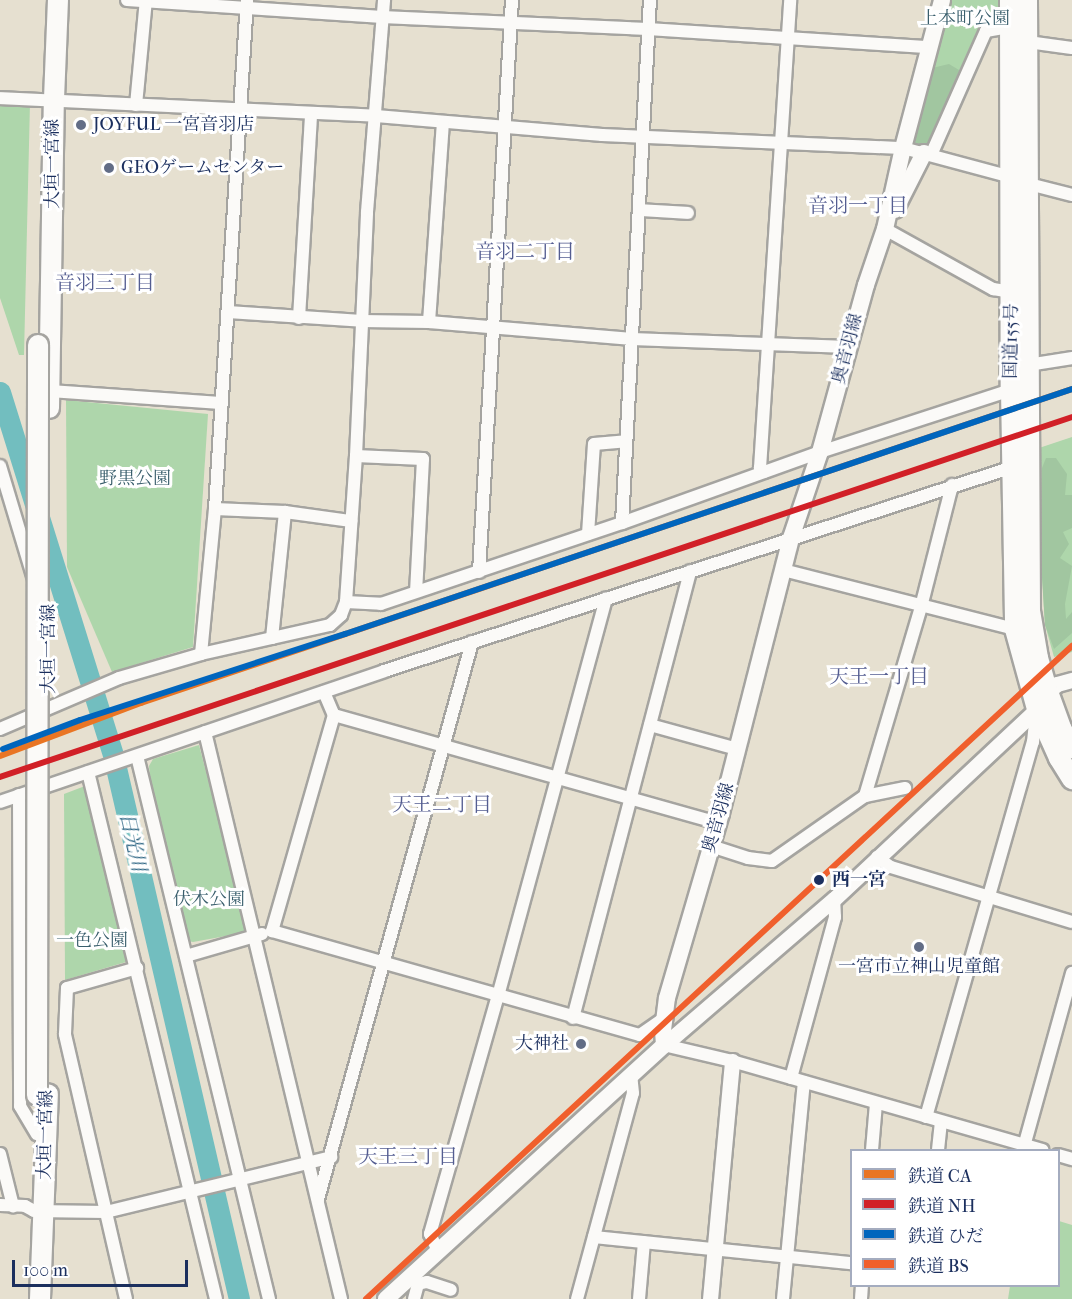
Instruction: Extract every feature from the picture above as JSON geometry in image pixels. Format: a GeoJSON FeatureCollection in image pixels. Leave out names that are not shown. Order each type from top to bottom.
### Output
{"type":"FeatureCollection","features":[{"type":"Feature","properties":{"kind":"main road","name":"大垣一宮線"},"geometry":{"type":"LineString","coordinates":[[29,1299],[39,1210],[42,1095],[49,400],[48,99],[45,0]]}},
{"type":"Feature","properties":{"kind":"main road","name":"大垣一宮線"},"geometry":{"type":"LineString","coordinates":[[40,1299],[37,1134],[42,1095],[38,345],[48,99],[58,0]]}},
{"type":"Feature","properties":{"kind":"main road","name":"奥音羽線"},"geometry":{"type":"LineString","coordinates":[[664,1045],[667,998],[718,823],[791,538],[820,452],[885,229],[903,148],[942,0]]}},
{"type":"Feature","properties":{"kind":"main road","name":"国道155号"},"geometry":{"type":"LineString","coordinates":[[1011,0],[1009,27],[1020,181],[1028,365],[1030,611],[1038,658],[1048,692],[1061,728],[1072,748]]}},
{"type":"Feature","properties":{"kind":"main road","name":"国道155号"},"geometry":{"type":"LineString","coordinates":[[1027,0],[1028,42],[1012,292],[1011,390],[1015,629],[1036,709],[1059,758],[1072,778]]}},
{"type":"Feature","properties":{"kind":"main road","name":"奥音羽線"},"geometry":{"type":"LineString","coordinates":[[885,229],[928,154]]}},
{"type":"Feature","properties":{"kind":"main road"},"geometry":{"type":"LineString","coordinates":[[386,1299],[415,1280],[438,1251],[664,1045]]}},
{"type":"Feature","properties":{"kind":"street"},"geometry":{"type":"LineString","coordinates":[[127,0],[247,4],[382,17],[648,29],[788,40],[929,47]]}},
{"type":"Feature","properties":{"kind":"street"},"geometry":{"type":"LineString","coordinates":[[136,105],[146,0]]}},
{"type":"Feature","properties":{"kind":"street"},"geometry":{"type":"LineString","coordinates":[[0,729],[119,678],[201,654],[330,625],[341,615],[345,602],[356,456],[367,212],[384,0]]}},
{"type":"Feature","properties":{"kind":"street"},"geometry":{"type":"LineString","coordinates":[[479,572],[512,0]]}},
{"type":"Feature","properties":{"kind":"street"},"geometry":{"type":"LineString","coordinates":[[622,523],[650,0]]}},
{"type":"Feature","properties":{"kind":"street"},"geometry":{"type":"LineString","coordinates":[[764,472],[759,468],[790,0]]}},
{"type":"Feature","properties":{"kind":"street"},"geometry":{"type":"LineString","coordinates":[[201,654],[215,509],[247,4]]}},
{"type":"Feature","properties":{"kind":"street"},"geometry":{"type":"LineString","coordinates":[[928,154],[986,31],[1009,27]]}},
{"type":"Feature","properties":{"kind":"street"},"geometry":{"type":"LineString","coordinates":[[1028,42],[1072,48]]}},
{"type":"Feature","properties":{"kind":"street"},"geometry":{"type":"LineString","coordinates":[[0,98],[376,116],[504,128],[643,137],[782,141],[903,148],[1072,195]]}},
{"type":"Feature","properties":{"kind":"street"},"geometry":{"type":"LineString","coordinates":[[299,318],[311,113]]}},
{"type":"Feature","properties":{"kind":"street"},"geometry":{"type":"LineString","coordinates":[[429,322],[442,122]]}},
{"type":"Feature","properties":{"kind":"street"},"geometry":{"type":"LineString","coordinates":[[639,210],[688,213]]}},
{"type":"Feature","properties":{"kind":"street"},"geometry":{"type":"LineString","coordinates":[[885,229],[993,289],[1012,292]]}},
{"type":"Feature","properties":{"kind":"street"},"geometry":{"type":"LineString","coordinates":[[228,312],[299,318],[429,322],[492,330],[632,339],[769,342],[849,347]]}},
{"type":"Feature","properties":{"kind":"street"},"geometry":{"type":"LineString","coordinates":[[1028,365],[1072,358]]}},
{"type":"Feature","properties":{"kind":"street"},"geometry":{"type":"LineString","coordinates":[[345,602],[381,604],[622,523],[820,452],[1011,390]]}},
{"type":"Feature","properties":{"kind":"street"},"geometry":{"type":"LineString","coordinates":[[49,400],[222,403]]}},
{"type":"Feature","properties":{"kind":"street"},"geometry":{"type":"LineString","coordinates":[[588,534],[594,444],[626,441]]}},
{"type":"Feature","properties":{"kind":"street"},"geometry":{"type":"LineString","coordinates":[[356,456],[423,459],[416,591]]}},
{"type":"Feature","properties":{"kind":"street"},"geometry":{"type":"LineString","coordinates":[[0,466],[42,601],[44,711]]}},
{"type":"Feature","properties":{"kind":"street"},"geometry":{"type":"LineString","coordinates":[[0,801],[472,642],[1012,467]]}},
{"type":"Feature","properties":{"kind":"street"},"geometry":{"type":"LineString","coordinates":[[865,796],[921,607],[952,485]]}},
{"type":"Feature","properties":{"kind":"street"},"geometry":{"type":"LineString","coordinates":[[215,509],[285,512],[351,521]]}},
{"type":"Feature","properties":{"kind":"street"},"geometry":{"type":"LineString","coordinates":[[272,638],[285,512]]}},
{"type":"Feature","properties":{"kind":"street"},"geometry":{"type":"LineString","coordinates":[[783,570],[921,607],[1015,629]]}},
{"type":"Feature","properties":{"kind":"street"},"geometry":{"type":"LineString","coordinates":[[573,1018],[690,571]]}},
{"type":"Feature","properties":{"kind":"street"},"geometry":{"type":"LineString","coordinates":[[438,1251],[430,1234],[498,996],[606,598]]}},
{"type":"Feature","properties":{"kind":"street"},"geometry":{"type":"LineString","coordinates":[[317,1200],[331,1157],[472,642]]}},
{"type":"Feature","properties":{"kind":"street"},"geometry":{"type":"LineString","coordinates":[[664,1045],[834,899],[1036,709],[1048,692],[1057,684],[1072,680]]}},
{"type":"Feature","properties":{"kind":"street"},"geometry":{"type":"LineString","coordinates":[[272,931],[334,715],[324,692]]}},
{"type":"Feature","properties":{"kind":"street"},"geometry":{"type":"LineString","coordinates":[[926,1117],[1033,742],[1036,709]]}},
{"type":"Feature","properties":{"kind":"street"},"geometry":{"type":"LineString","coordinates":[[334,715],[718,823]]}},
{"type":"Feature","properties":{"kind":"street"},"geometry":{"type":"LineString","coordinates":[[650,725],[737,749]]}},
{"type":"Feature","properties":{"kind":"street"},"geometry":{"type":"LineString","coordinates":[[206,732],[341,1299]]}},
{"type":"Feature","properties":{"kind":"street"},"geometry":{"type":"LineString","coordinates":[[135,756],[269,1299]]}},
{"type":"Feature","properties":{"kind":"street"},"geometry":{"type":"LineString","coordinates":[[91,771],[216,1299]]}},
{"type":"Feature","properties":{"kind":"street"},"geometry":{"type":"LineString","coordinates":[[711,846],[748,858],[772,861],[865,796],[905,788]]}},
{"type":"Feature","properties":{"kind":"street"},"geometry":{"type":"LineString","coordinates":[[19,795],[20,1106],[37,1134]]}},
{"type":"Feature","properties":{"kind":"street"},"geometry":{"type":"LineString","coordinates":[[877,857],[891,867],[989,899],[1072,922]]}},
{"type":"Feature","properties":{"kind":"street"},"geometry":{"type":"LineString","coordinates":[[790,1078],[836,917],[834,899]]}},
{"type":"Feature","properties":{"kind":"street"},"geometry":{"type":"LineString","coordinates":[[186,956],[272,931],[573,1018],[640,1035],[664,1018]]}},
{"type":"Feature","properties":{"kind":"street"},"geometry":{"type":"LineString","coordinates":[[126,1299],[66,1034],[67,988],[136,968]]}},
{"type":"Feature","properties":{"kind":"street"},"geometry":{"type":"LineString","coordinates":[[664,1045],[732,1061],[1024,1148],[1072,974]]}},
{"type":"Feature","properties":{"kind":"street"},"geometry":{"type":"LineString","coordinates":[[710,1299],[732,1061]]}},
{"type":"Feature","properties":{"kind":"street"},"geometry":{"type":"LineString","coordinates":[[577,1299],[633,1093],[631,1074]]}},
{"type":"Feature","properties":{"kind":"street"},"geometry":{"type":"LineString","coordinates":[[783,1299],[804,1082]]}},
{"type":"Feature","properties":{"kind":"street"},"geometry":{"type":"LineString","coordinates":[[872,1149],[876,1103]]}},
{"type":"Feature","properties":{"kind":"street"},"geometry":{"type":"LineString","coordinates":[[938,1149],[941,1122]]}},
{"type":"Feature","properties":{"kind":"street"},"geometry":{"type":"LineString","coordinates":[[0,1154],[6,1205],[75,1213],[106,1212],[331,1157]]}},
{"type":"Feature","properties":{"kind":"street"},"geometry":{"type":"LineString","coordinates":[[594,1237],[850,1263]]}},
{"type":"Feature","properties":{"kind":"street"},"geometry":{"type":"LineString","coordinates":[[639,1299],[644,1242]]}},
{"type":"Feature","properties":{"kind":"street"},"geometry":{"type":"LineString","coordinates":[[414,1299],[415,1280],[451,1290]]}},
{"type":"Feature","properties":{"kind":"green space","name":"上本町公園"},"geometry":{"type":"Polygon","coordinates":[[[952,0],[1000,0],[999,20],[983,24],[929,144],[913,142],[952,0]]]}},
{"type":"Feature","properties":{"kind":"green space"},"geometry":{"type":"Polygon","coordinates":[[[949,64],[959,70],[960,75],[929,144],[919,149],[913,142],[932,68],[949,64]]]}},
{"type":"Feature","properties":{"kind":"green space"},"geometry":{"type":"Polygon","coordinates":[[[0,103],[30,103],[24,355],[19,355],[0,298],[0,103]]]}},
{"type":"Feature","properties":{"kind":"green space","name":"野黒公園"},"geometry":{"type":"Polygon","coordinates":[[[66,400],[208,414],[193,647],[112,672],[67,567],[66,400]]]}},
{"type":"Feature","properties":{"kind":"green space"},"geometry":{"type":"Polygon","coordinates":[[[1072,437],[1072,652],[1054,657],[1045,625],[1038,504],[1039,448],[1072,437]]]}},
{"type":"Feature","properties":{"kind":"green space"},"geometry":{"type":"Polygon","coordinates":[[[1046,458],[1056,458],[1067,474],[1065,495],[1072,495],[1072,528],[1063,532],[1069,544],[1060,558],[1072,566],[1065,604],[1066,619],[1072,612],[1072,633],[1054,649],[1045,625],[1042,578],[1042,468],[1046,458]]]}},
{"type":"Feature","properties":{"kind":"green space","name":"伏木公園"},"geometry":{"type":"Polygon","coordinates":[[[199,745],[248,932],[193,942],[188,941],[152,795],[149,766],[153,759],[199,745]]]}},
{"type":"Feature","properties":{"kind":"green space","name":"一色公園"},"geometry":{"type":"Polygon","coordinates":[[[85,786],[126,962],[65,980],[64,794],[85,786]]]}},
{"type":"Feature","properties":{"kind":"green space"},"geometry":{"type":"Polygon","coordinates":[[[1060,1221],[1072,1225],[1072,1299],[1008,1299],[1010,1287],[1060,1287],[1060,1221]]]}},
{"type":"Feature","properties":{"kind":"waterway","name":"日光川"},"geometry":{"type":"LineString","coordinates":[[0,392],[114,759],[239,1299]]}},
{"type":"Feature","properties":{"kind":"rail line","name":"CA"},"geometry":{"type":"LineString","coordinates":[[0,756],[141,703],[1072,389]]}},
{"type":"Feature","properties":{"kind":"rail line","name":"ひだ"},"geometry":{"type":"LineString","coordinates":[[3,749],[80,720],[345,634],[1072,389]]}},
{"type":"Feature","properties":{"kind":"rail line","name":"NH"},"geometry":{"type":"LineString","coordinates":[[0,777],[1072,417]]}},
{"type":"Feature","properties":{"kind":"rail line","name":"BS"},"geometry":{"type":"LineString","coordinates":[[366,1299],[1072,646]]}},
{"type":"Feature","properties":{"kind":"place","name":"JOYFUL 一宮音羽店"},"geometry":{"type":"Point","coordinates":[81,125]}},
{"type":"Feature","properties":{"kind":"place","name":"GEOゲームセンター"},"geometry":{"type":"Point","coordinates":[109,168]}},
{"type":"Feature","properties":{"kind":"place","name":"西一宮"},"geometry":{"type":"Point","coordinates":[819,880]}},
{"type":"Feature","properties":{"kind":"place","name":"一宮市立神山児童館"},"geometry":{"type":"Point","coordinates":[919,947]}},
{"type":"Feature","properties":{"kind":"place","name":"大神社"},"geometry":{"type":"Point","coordinates":[581,1044]}},
{"type":"Feature","properties":{"kind":"district","name":"音羽一丁目"},"geometry":{"type":"Point","coordinates":[858,205]}},
{"type":"Feature","properties":{"kind":"district","name":"音羽二丁目"},"geometry":{"type":"Point","coordinates":[525,251]}},
{"type":"Feature","properties":{"kind":"district","name":"音羽三丁目"},"geometry":{"type":"Point","coordinates":[105,282]}},
{"type":"Feature","properties":{"kind":"district","name":"天王一丁目"},"geometry":{"type":"Point","coordinates":[879,676]}},
{"type":"Feature","properties":{"kind":"district","name":"天王二丁目"},"geometry":{"type":"Point","coordinates":[442,804]}},
{"type":"Feature","properties":{"kind":"district","name":"天王三丁目"},"geometry":{"type":"Point","coordinates":[408,1156]}}]}
